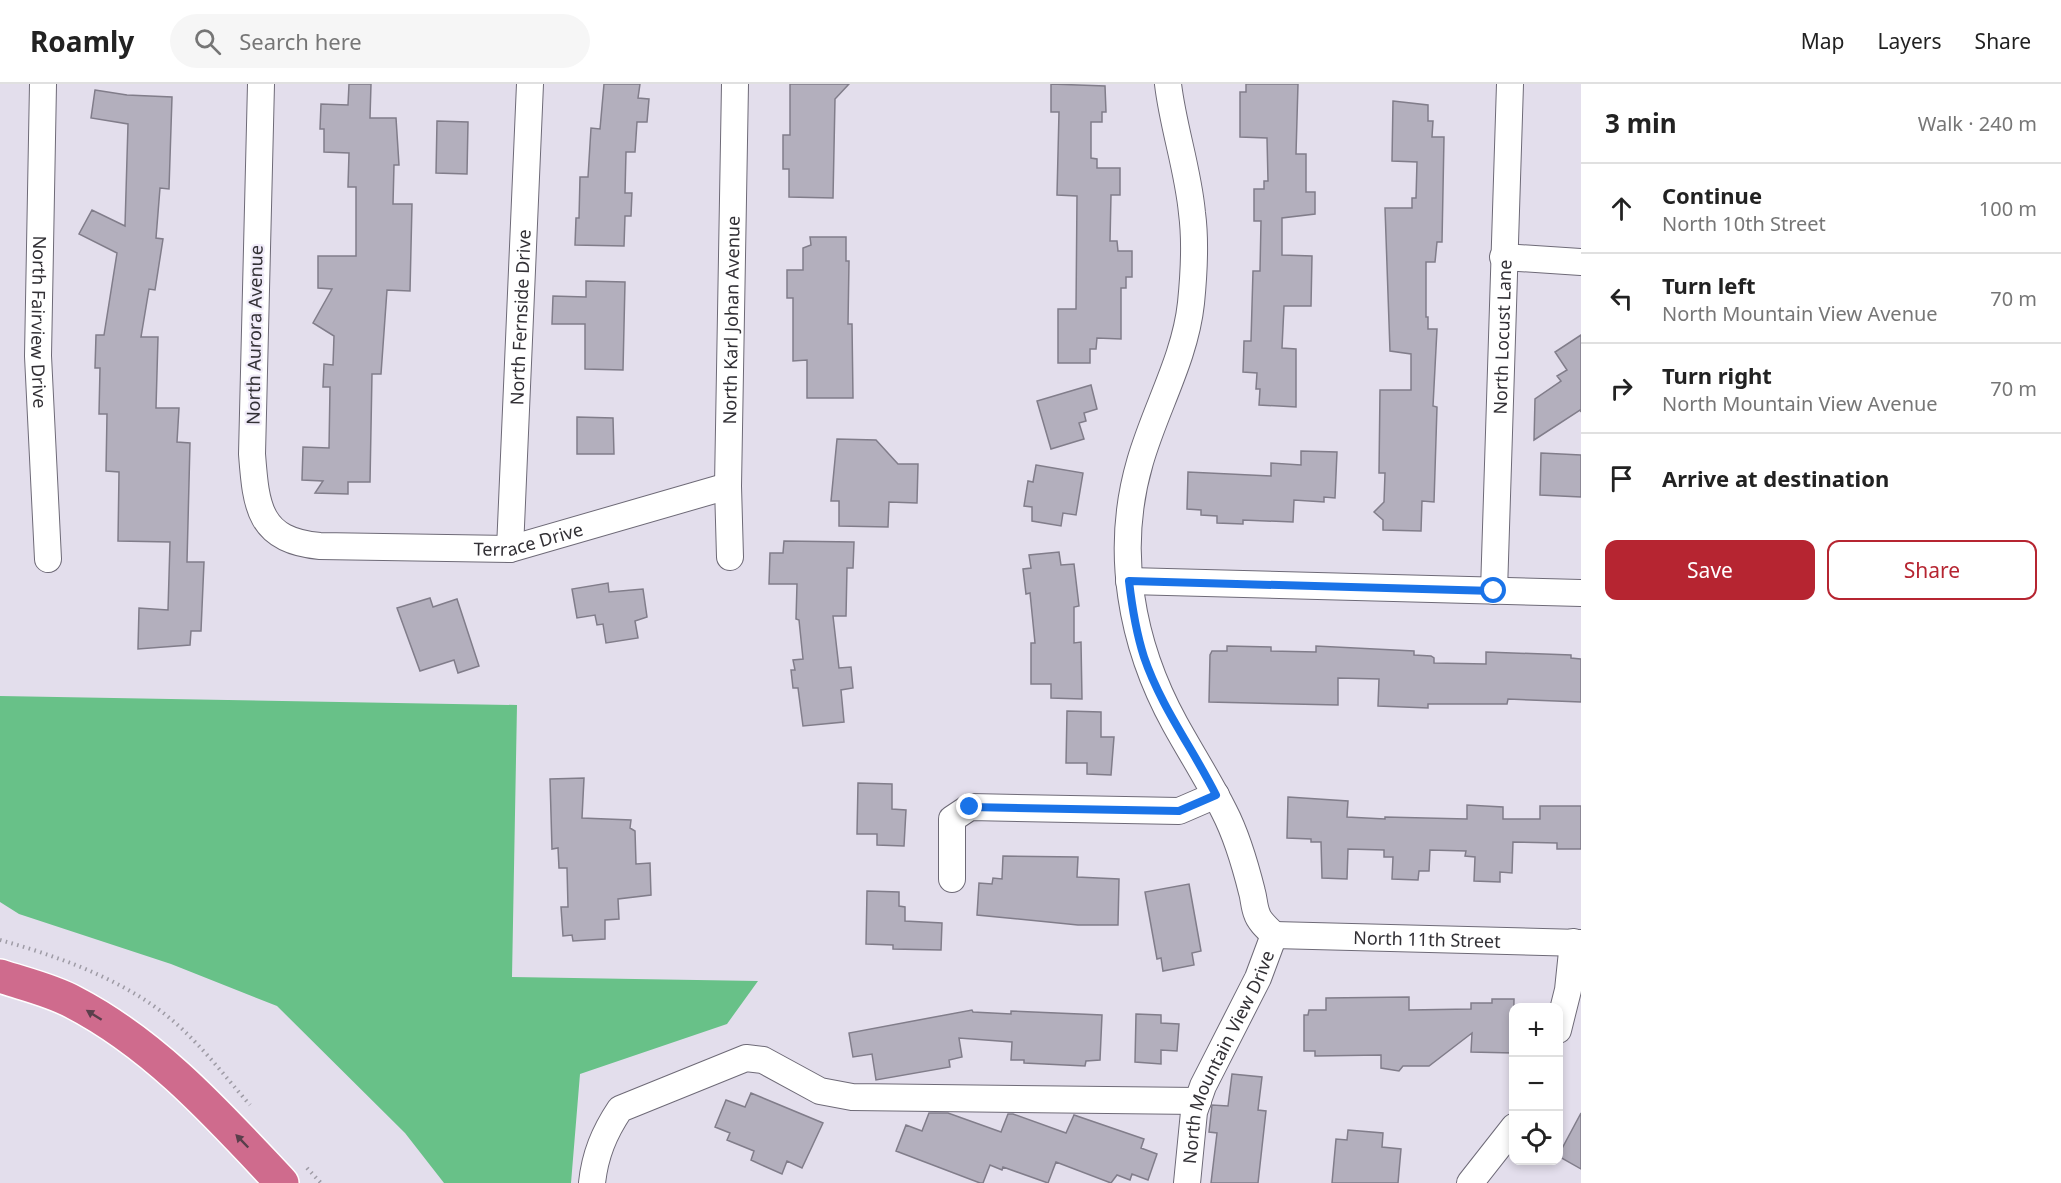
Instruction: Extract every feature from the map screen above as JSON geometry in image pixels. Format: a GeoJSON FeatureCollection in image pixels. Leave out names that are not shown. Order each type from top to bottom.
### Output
{"type":"FeatureCollection","features":[{"type":"Feature","properties":{"kind":"highway"},"geometry":{"type":"LineString","coordinates":[[0,976],[72,1001],[134,1039],[208,1105],[282,1183]]}},
{"type":"Feature","properties":{"kind":"street","name":"North Fairview Drive"},"geometry":{"type":"LineString","coordinates":[[43,84],[38,356],[48,559]]}},
{"type":"Feature","properties":{"kind":"street","name":"North Aurora Avenue"},"geometry":{"type":"LineString","coordinates":[[261,84],[252,405],[254,483],[268,525],[280,538],[299,545],[320,546]]}},
{"type":"Feature","properties":{"kind":"street","name":"North Fernside Drive"},"geometry":{"type":"LineString","coordinates":[[510,549],[530,84]]}},
{"type":"Feature","properties":{"kind":"street","name":"North Karl Johan Avenue"},"geometry":{"type":"LineString","coordinates":[[730,557],[735,84]]}},
{"type":"Feature","properties":{"kind":"street"},"geometry":{"type":"LineString","coordinates":[[1168,84],[1172,117],[1192,212],[1191,306],[1182,349],[1146,440],[1137,473],[1129,514],[1129,581],[1134,619],[1145,658],[1174,723],[1216,795],[1240,848],[1257,916],[1274,935]]}},
{"type":"Feature","properties":{"kind":"street","name":"North Locust Lane"},"geometry":{"type":"LineString","coordinates":[[1494,591],[1510,84]]}},
{"type":"Feature","properties":{"kind":"street"},"geometry":{"type":"LineString","coordinates":[[1503,257],[1581,262]]}},
{"type":"Feature","properties":{"kind":"street","name":"Terrace Drive"},"geometry":{"type":"LineString","coordinates":[[320,546],[510,549],[547,541],[729,486]]}},
{"type":"Feature","properties":{"kind":"street"},"geometry":{"type":"LineString","coordinates":[[1129,581],[1581,593]]}},
{"type":"Feature","properties":{"kind":"street"},"geometry":{"type":"LineString","coordinates":[[952,879],[952,819],[970,807],[1179,811],[1216,795]]}},
{"type":"Feature","properties":{"kind":"street","name":"North 11th Street"},"geometry":{"type":"LineString","coordinates":[[1274,935],[1577,943]]}},
{"type":"Feature","properties":{"kind":"street","name":"North Mountain View Drive"},"geometry":{"type":"LineString","coordinates":[[1187,1183],[1190,1143],[1198,1101],[1258,978],[1274,935]]}},
{"type":"Feature","properties":{"kind":"street"},"geometry":{"type":"LineString","coordinates":[[1563,1010],[1577,943]]}},
{"type":"Feature","properties":{"kind":"street"},"geometry":{"type":"LineString","coordinates":[[592,1183],[595,1159],[608,1127],[620,1109],[746,1058],[763,1060],[820,1091],[852,1097],[1198,1101]]}},
{"type":"Feature","properties":{"kind":"street"},"geometry":{"type":"LineString","coordinates":[[1470,1183],[1509,1133]]}},
{"type":"Feature","properties":{"kind":"green space"},"geometry":{"type":"Polygon","coordinates":[[[0,696],[517,705],[512,977],[758,981],[727,1024],[580,1074],[571,1183],[444,1183],[405,1133],[277,1006],[171,964],[19,914],[0,902],[0,696]]]}},
{"type":"Feature","properties":{"kind":"building"},"geometry":{"type":"Polygon","coordinates":[[[349,84],[371,84],[370,118],[396,118],[399,165],[394,165],[393,204],[412,204],[410,291],[387,290],[381,374],[372,374],[370,482],[348,482],[348,494],[315,493],[323,481],[302,480],[303,447],[329,448],[330,387],[323,387],[324,364],[333,365],[334,336],[313,323],[332,289],[318,288],[318,256],[356,256],[356,187],[348,187],[349,153],[324,152],[324,129],[320,129],[321,104],[348,105],[349,84]]]}},
{"type":"Feature","properties":{"kind":"building"},"geometry":{"type":"Polygon","coordinates":[[[604,84],[640,84],[638,98],[649,99],[647,122],[637,122],[635,152],[626,152],[625,193],[632,193],[631,216],[625,216],[624,246],[575,245],[576,218],[579,218],[580,177],[588,177],[591,128],[600,129],[604,84]]]}},
{"type":"Feature","properties":{"kind":"building"},"geometry":{"type":"Polygon","coordinates":[[[790,84],[849,84],[835,99],[833,198],[789,197],[789,169],[783,169],[783,135],[790,135],[790,84]]]}},
{"type":"Feature","properties":{"kind":"building"},"geometry":{"type":"Polygon","coordinates":[[[1051,84],[1105,86],[1106,112],[1102,112],[1102,122],[1091,122],[1091,158],[1097,159],[1097,168],[1120,168],[1120,195],[1111,195],[1110,241],[1117,241],[1118,251],[1132,251],[1132,277],[1126,277],[1126,288],[1121,288],[1121,339],[1097,338],[1096,349],[1090,349],[1090,363],[1058,363],[1058,309],[1076,309],[1077,196],[1057,195],[1059,112],[1051,112],[1051,84]]]}},
{"type":"Feature","properties":{"kind":"building"},"geometry":{"type":"Polygon","coordinates":[[[1246,84],[1298,84],[1296,154],[1306,154],[1306,192],[1315,192],[1315,214],[1282,218],[1282,255],[1312,256],[1311,306],[1284,306],[1282,348],[1296,349],[1296,407],[1259,405],[1260,389],[1256,389],[1257,373],[1243,372],[1244,341],[1251,341],[1253,271],[1260,271],[1261,221],[1254,221],[1254,189],[1264,189],[1264,181],[1268,181],[1267,138],[1240,137],[1240,92],[1246,92],[1246,84]]]}},
{"type":"Feature","properties":{"kind":"building"},"geometry":{"type":"Polygon","coordinates":[[[95,90],[127,95],[172,97],[169,189],[160,188],[156,238],[163,239],[155,290],[149,289],[141,337],[158,337],[156,408],[179,408],[177,442],[190,443],[187,562],[204,562],[201,631],[191,631],[190,645],[138,649],[139,608],[168,610],[170,542],[118,541],[119,472],[106,471],[107,414],[99,414],[100,368],[95,368],[96,335],[104,335],[117,253],[79,234],[92,210],[125,226],[128,124],[91,118],[95,90]]]}},
{"type":"Feature","properties":{"kind":"building"},"geometry":{"type":"Polygon","coordinates":[[[1393,101],[1428,105],[1428,121],[1433,121],[1432,137],[1444,137],[1442,242],[1437,242],[1435,262],[1426,262],[1426,317],[1428,317],[1428,329],[1437,329],[1433,406],[1437,407],[1434,502],[1422,501],[1421,531],[1383,530],[1383,520],[1374,512],[1384,502],[1385,473],[1379,473],[1380,390],[1411,390],[1411,354],[1390,351],[1385,208],[1412,208],[1412,198],[1416,198],[1417,162],[1392,161],[1393,101]]]}},
{"type":"Feature","properties":{"kind":"building"},"geometry":{"type":"Polygon","coordinates":[[[437,121],[468,122],[467,174],[436,173],[437,121]]]}},
{"type":"Feature","properties":{"kind":"building"},"geometry":{"type":"Polygon","coordinates":[[[810,237],[846,237],[846,261],[849,261],[848,324],[852,324],[853,398],[807,398],[807,360],[793,361],[793,298],[787,298],[787,270],[803,270],[803,248],[811,245],[810,237]]]}},
{"type":"Feature","properties":{"kind":"building"},"geometry":{"type":"Polygon","coordinates":[[[586,281],[625,282],[623,370],[585,369],[585,324],[552,324],[553,296],[586,297],[586,281]]]}},
{"type":"Feature","properties":{"kind":"building"},"geometry":{"type":"Polygon","coordinates":[[[1581,335],[1581,412],[1580,410],[1534,440],[1535,399],[1561,381],[1557,376],[1567,370],[1555,352],[1581,335]]]}},
{"type":"Feature","properties":{"kind":"building"},"geometry":{"type":"Polygon","coordinates":[[[1091,385],[1097,409],[1084,413],[1086,421],[1079,423],[1084,439],[1051,449],[1037,401],[1091,385]]]}},
{"type":"Feature","properties":{"kind":"building"},"geometry":{"type":"Polygon","coordinates":[[[577,417],[613,418],[614,454],[577,454],[577,417]]]}},
{"type":"Feature","properties":{"kind":"building"},"geometry":{"type":"Polygon","coordinates":[[[837,439],[876,440],[898,464],[918,464],[917,503],[889,502],[888,527],[839,526],[839,501],[831,501],[837,439]]]}},
{"type":"Feature","properties":{"kind":"building"},"geometry":{"type":"Polygon","coordinates":[[[1301,451],[1337,452],[1335,498],[1324,497],[1324,502],[1294,500],[1293,522],[1243,520],[1243,524],[1217,523],[1217,516],[1201,515],[1201,510],[1187,509],[1188,472],[1271,476],[1271,463],[1301,465],[1301,451]]]}},
{"type":"Feature","properties":{"kind":"building"},"geometry":{"type":"Polygon","coordinates":[[[1541,453],[1581,455],[1581,497],[1540,495],[1541,453]]]}},
{"type":"Feature","properties":{"kind":"building"},"geometry":{"type":"Polygon","coordinates":[[[1036,465],[1083,473],[1076,515],[1063,513],[1061,526],[1032,521],[1032,507],[1024,506],[1028,481],[1033,482],[1036,465]]]}},
{"type":"Feature","properties":{"kind":"building"},"geometry":{"type":"Polygon","coordinates":[[[784,541],[854,542],[853,568],[847,568],[846,616],[833,616],[839,668],[851,667],[853,688],[841,690],[844,722],[803,726],[798,688],[793,688],[791,670],[795,670],[793,660],[803,659],[799,620],[796,619],[797,584],[769,584],[770,553],[783,553],[784,541]]]}},
{"type":"Feature","properties":{"kind":"building"},"geometry":{"type":"Polygon","coordinates":[[[1059,552],[1061,565],[1074,564],[1079,606],[1074,607],[1074,643],[1081,642],[1082,699],[1051,698],[1051,684],[1031,684],[1031,643],[1035,643],[1030,593],[1026,594],[1023,569],[1031,568],[1029,555],[1059,552]]]}},
{"type":"Feature","properties":{"kind":"building"},"geometry":{"type":"Polygon","coordinates":[[[608,583],[609,592],[643,589],[647,617],[635,621],[638,638],[606,643],[603,624],[597,625],[595,615],[577,618],[572,589],[608,583]]]}},
{"type":"Feature","properties":{"kind":"building"},"geometry":{"type":"Polygon","coordinates":[[[430,598],[433,607],[457,599],[479,666],[458,673],[454,660],[420,671],[397,608],[430,598]]]}},
{"type":"Feature","properties":{"kind":"building"},"geometry":{"type":"Polygon","coordinates":[[[1227,646],[1271,647],[1271,651],[1316,652],[1316,646],[1414,651],[1414,655],[1431,656],[1434,658],[1434,663],[1486,664],[1486,652],[1571,655],[1571,658],[1581,659],[1581,702],[1508,699],[1507,704],[1428,704],[1428,708],[1378,706],[1379,679],[1338,678],[1338,705],[1209,702],[1210,655],[1212,651],[1227,651],[1227,646]]]}},
{"type":"Feature","properties":{"kind":"building"},"geometry":{"type":"Polygon","coordinates":[[[1067,711],[1101,712],[1101,737],[1114,737],[1111,775],[1087,774],[1087,763],[1066,763],[1067,711]]]}},
{"type":"Feature","properties":{"kind":"building"},"geometry":{"type":"Polygon","coordinates":[[[584,778],[582,818],[631,820],[630,828],[635,831],[636,864],[650,863],[651,895],[618,899],[619,919],[605,920],[605,939],[573,941],[572,935],[563,936],[561,907],[568,907],[567,868],[559,868],[558,848],[552,849],[550,779],[584,778]]]}},
{"type":"Feature","properties":{"kind":"building"},"geometry":{"type":"Polygon","coordinates":[[[858,783],[892,784],[892,809],[906,810],[904,846],[877,845],[877,834],[857,834],[858,783]]]}},
{"type":"Feature","properties":{"kind":"building"},"geometry":{"type":"Polygon","coordinates":[[[1288,797],[1348,801],[1347,817],[1385,819],[1385,817],[1467,819],[1467,805],[1503,807],[1503,819],[1540,819],[1540,806],[1581,806],[1581,849],[1557,849],[1557,843],[1513,842],[1512,873],[1500,872],[1500,882],[1474,881],[1475,857],[1465,856],[1466,851],[1430,850],[1429,871],[1419,871],[1418,880],[1392,879],[1393,857],[1384,857],[1384,850],[1348,849],[1347,879],[1322,878],[1321,842],[1311,842],[1311,839],[1287,838],[1288,797]]]}},
{"type":"Feature","properties":{"kind":"building"},"geometry":{"type":"Polygon","coordinates":[[[1003,856],[1078,857],[1077,877],[1119,879],[1118,925],[1078,925],[977,915],[979,883],[992,884],[993,878],[1002,879],[1003,856]]]}},
{"type":"Feature","properties":{"kind":"building"},"geometry":{"type":"Polygon","coordinates":[[[1189,884],[1201,951],[1192,953],[1194,965],[1163,971],[1161,958],[1157,959],[1145,892],[1189,884]]]}},
{"type":"Feature","properties":{"kind":"building"},"geometry":{"type":"Polygon","coordinates":[[[867,891],[899,892],[899,906],[905,907],[905,921],[942,923],[941,950],[893,949],[893,945],[866,944],[867,891]]]}},
{"type":"Feature","properties":{"kind":"building"},"geometry":{"type":"Polygon","coordinates":[[[1409,997],[1409,1010],[1471,1009],[1471,1003],[1492,1003],[1492,999],[1514,999],[1514,1003],[1509,1003],[1509,1053],[1471,1052],[1472,1033],[1429,1066],[1403,1066],[1399,1071],[1381,1068],[1381,1055],[1315,1056],[1315,1051],[1304,1051],[1304,1015],[1308,1015],[1309,1010],[1326,1010],[1326,998],[1409,997]]]}},
{"type":"Feature","properties":{"kind":"building"},"geometry":{"type":"Polygon","coordinates":[[[972,1010],[973,1012],[1011,1014],[1011,1011],[1102,1015],[1100,1060],[1086,1061],[1085,1066],[1024,1063],[1024,1060],[1011,1060],[1012,1042],[959,1038],[962,1057],[949,1060],[950,1067],[876,1080],[872,1054],[853,1057],[849,1033],[972,1010]]]}},
{"type":"Feature","properties":{"kind":"building"},"geometry":{"type":"Polygon","coordinates":[[[1136,1014],[1161,1015],[1161,1023],[1179,1024],[1177,1051],[1161,1050],[1161,1064],[1135,1062],[1136,1014]]]}},
{"type":"Feature","properties":{"kind":"building"},"geometry":{"type":"Polygon","coordinates":[[[1232,1074],[1262,1077],[1258,1110],[1266,1111],[1258,1183],[1211,1183],[1217,1133],[1209,1132],[1212,1105],[1228,1106],[1232,1074]]]}},
{"type":"Feature","properties":{"kind":"building"},"geometry":{"type":"Polygon","coordinates":[[[751,1093],[823,1123],[802,1168],[787,1161],[782,1174],[751,1160],[754,1151],[727,1140],[730,1133],[715,1127],[726,1100],[745,1107],[751,1093]]]}},
{"type":"Feature","properties":{"kind":"building"},"geometry":{"type":"Polygon","coordinates":[[[929,1113],[948,1113],[1001,1132],[1008,1114],[1013,1114],[1066,1133],[1074,1115],[1144,1139],[1141,1148],[1157,1154],[1148,1180],[1132,1174],[1130,1180],[1117,1175],[1111,1183],[1056,1162],[1048,1183],[1003,1167],[1002,1170],[990,1165],[983,1183],[980,1183],[896,1151],[906,1125],[922,1131],[929,1113]]]}},
{"type":"Feature","properties":{"kind":"building"},"geometry":{"type":"Polygon","coordinates":[[[1581,1113],[1581,1169],[1563,1159],[1563,1147],[1581,1113]]]}},
{"type":"Feature","properties":{"kind":"building"},"geometry":{"type":"Polygon","coordinates":[[[1348,1130],[1383,1133],[1382,1147],[1401,1149],[1398,1183],[1332,1183],[1336,1139],[1347,1140],[1348,1130]]]}},
{"type":"Feature","properties":{"kind":"route"},"geometry":{"type":"LineString","coordinates":[[970,807],[1179,811],[1216,795],[1174,723],[1145,658],[1134,619],[1129,581],[1494,591]]}}]}
